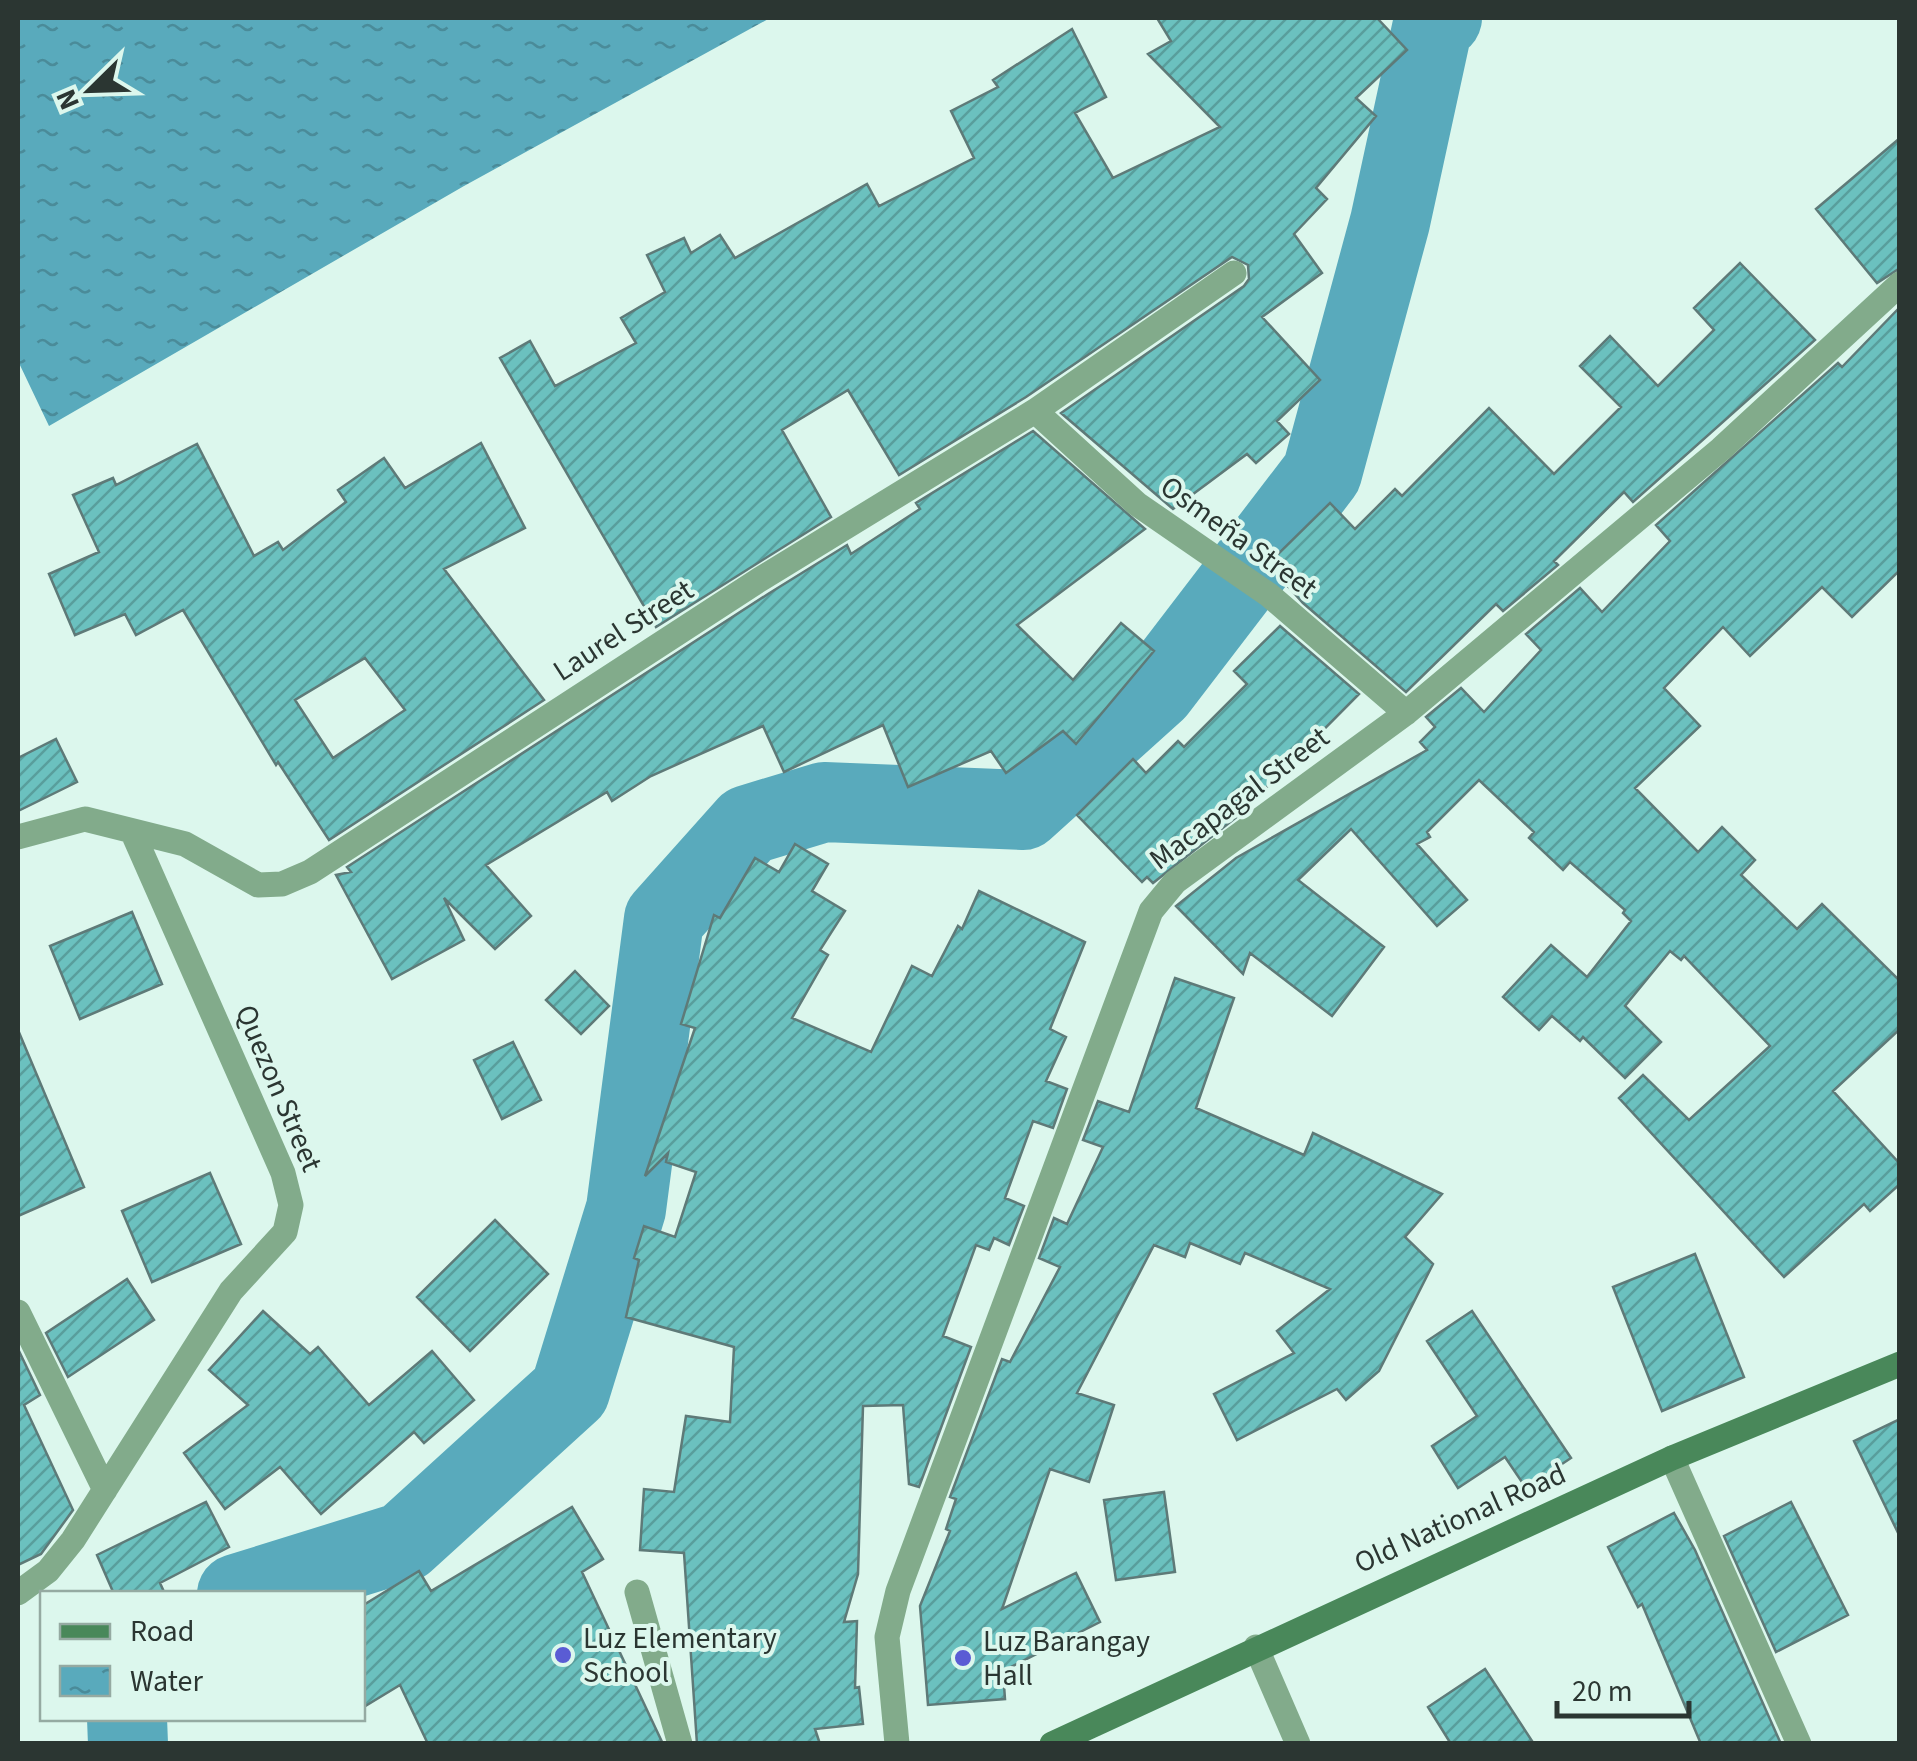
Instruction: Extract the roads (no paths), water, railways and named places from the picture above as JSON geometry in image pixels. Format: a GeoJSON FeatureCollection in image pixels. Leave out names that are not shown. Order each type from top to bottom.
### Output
{"type":"FeatureCollection","features":[{"type":"Feature","properties":{"kind":"main road","name":"Old National Road"},"geometry":{"type":"LineString","coordinates":[[1052,1744],[1672,1458],[1900,1364]]}},
{"type":"Feature","properties":{"kind":"street","name":"Laurel Street"},"geometry":{"type":"LineString","coordinates":[[18,837],[86,819],[185,844],[258,885],[282,884],[310,872],[759,580],[1035,411],[1234,273]]}},
{"type":"Feature","properties":{"kind":"street","name":"Macapagal Street"},"geometry":{"type":"LineString","coordinates":[[897,1744],[887,1637],[898,1592],[1151,911],[1175,882],[1406,713],[1721,449],[1900,284]]}},
{"type":"Feature","properties":{"kind":"street","name":"Osmeña Street"},"geometry":{"type":"LineString","coordinates":[[1035,411],[1137,504],[1269,596],[1406,713]]}},
{"type":"Feature","properties":{"kind":"street","name":"Quezon Street"},"geometry":{"type":"LineString","coordinates":[[18,1594],[48,1571],[105,1490],[231,1291],[286,1232],[291,1205],[283,1173],[132,830]]}},
{"type":"Feature","properties":{"kind":"street"},"geometry":{"type":"LineString","coordinates":[[18,1312],[23,1340],[105,1490]]}},
{"type":"Feature","properties":{"kind":"street"},"geometry":{"type":"LineString","coordinates":[[1672,1458],[1799,1744]]}},
{"type":"Feature","properties":{"kind":"street"},"geometry":{"type":"LineString","coordinates":[[637,1592],[680,1744]]}},
{"type":"Feature","properties":{"kind":"street"},"geometry":{"type":"LineString","coordinates":[[1256,1647],[1298,1744]]}},
{"type":"Feature","properties":{"kind":"water"},"geometry":{"type":"Polygon","coordinates":[[[18,18],[770,18],[464,186],[49,426],[18,361],[18,18]]]}},
{"type":"Feature","properties":{"kind":"waterway"},"geometry":{"type":"LineString","coordinates":[[247,1591],[404,1542],[570,1391],[626,1209],[664,919],[748,825],[824,802],[1023,810],[1156,690],[1322,473],[1390,222],[1433,24],[1442,18]]}},
{"type":"Feature","properties":{"kind":"waterway"},"geometry":{"type":"LineString","coordinates":[[127,1721],[128,1744]]}},
{"type":"Feature","properties":{"kind":"place","name":"Luz Elementary School"},"geometry":{"type":"Point","coordinates":[563,1655]}},
{"type":"Feature","properties":{"kind":"place","name":"Luz Barangay Hall"},"geometry":{"type":"Point","coordinates":[963,1658]}}]}
